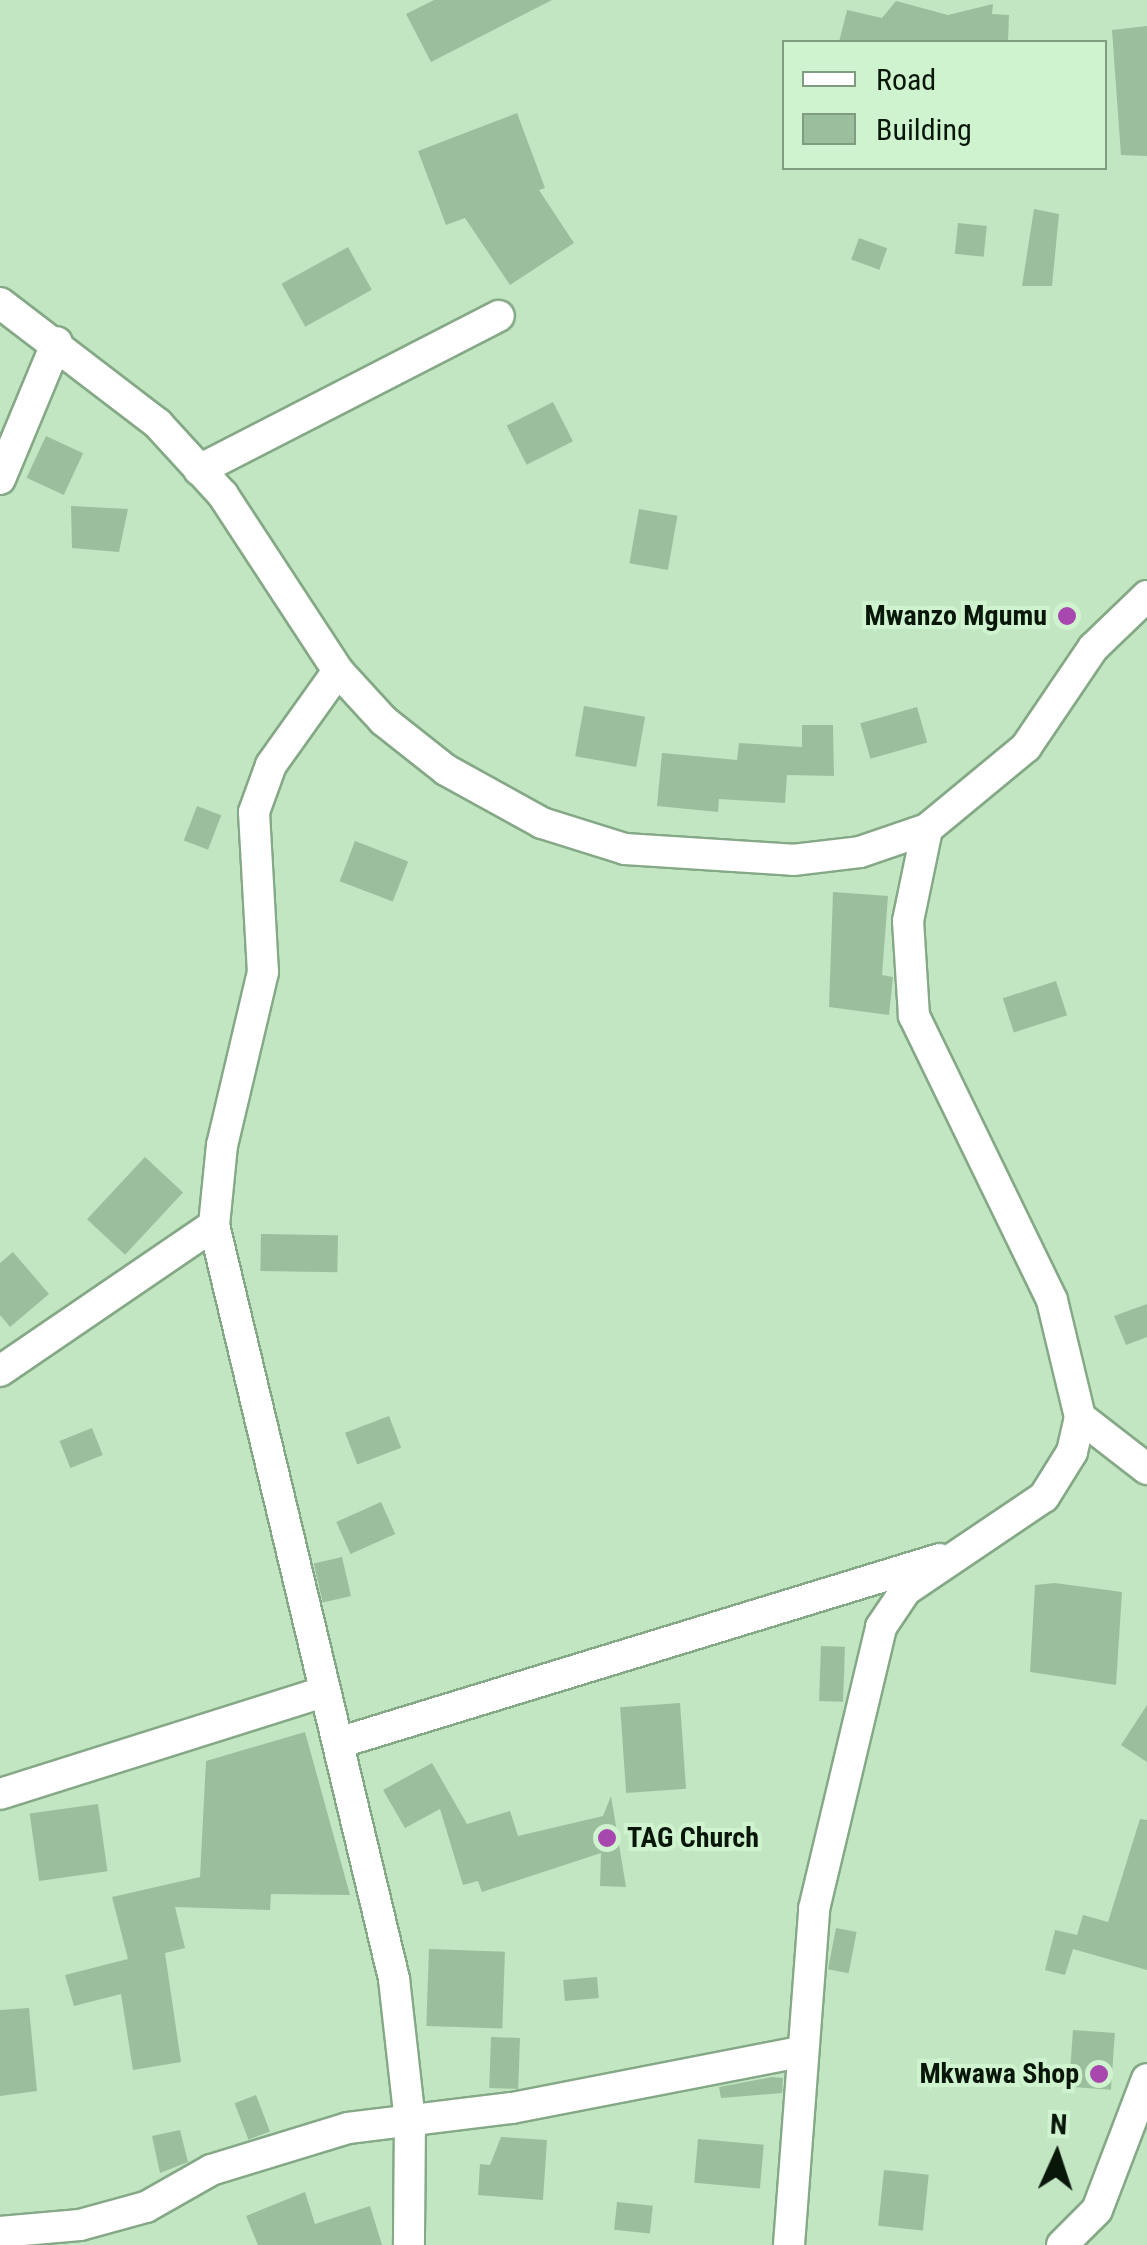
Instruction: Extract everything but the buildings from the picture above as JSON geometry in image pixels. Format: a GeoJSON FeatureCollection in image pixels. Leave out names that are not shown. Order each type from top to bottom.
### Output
{"type":"FeatureCollection","features":[{"type":"Feature","properties":{"kind":"street"},"geometry":{"type":"LineString","coordinates":[[0,303],[57,342],[158,424],[198,470],[338,671],[446,770],[542,824],[625,848],[792,860],[860,852],[927,829],[1026,746],[1092,648],[1147,596]]}},
{"type":"Feature","properties":{"kind":"street"},"geometry":{"type":"LineString","coordinates":[[198,470],[388,365],[500,316]]}},
{"type":"Feature","properties":{"kind":"street"},"geometry":{"type":"LineString","coordinates":[[0,479],[57,342]]}},
{"type":"Feature","properties":{"kind":"street"},"geometry":{"type":"LineString","coordinates":[[338,671],[271,765],[254,812],[261,992],[222,1145],[214,1225],[394,1979],[410,2121],[409,2245]]}},
{"type":"Feature","properties":{"kind":"street"},"geometry":{"type":"LineString","coordinates":[[789,2245],[800,2052],[814,1909],[864,1682],[881,1626],[906,1590],[948,1557],[1044,1497],[1072,1452],[1080,1418],[1052,1300],[914,1016],[908,920],[927,829]]}},
{"type":"Feature","properties":{"kind":"street"},"geometry":{"type":"LineString","coordinates":[[0,1371],[214,1225]]}},
{"type":"Feature","properties":{"kind":"street"},"geometry":{"type":"LineString","coordinates":[[1080,1418],[1147,1469]]}},
{"type":"Feature","properties":{"kind":"street"},"geometry":{"type":"LineString","coordinates":[[338,1743],[948,1557]]}},
{"type":"Feature","properties":{"kind":"street"},"geometry":{"type":"LineString","coordinates":[[0,1794],[323,1692]]}},
{"type":"Feature","properties":{"kind":"street"},"geometry":{"type":"LineString","coordinates":[[0,2232],[80,2225],[292,2142],[800,2052]]}},
{"type":"Feature","properties":{"kind":"street"},"geometry":{"type":"LineString","coordinates":[[1062,2245],[1097,2210],[1147,2079]]}},
{"type":"Feature","properties":{"kind":"place","name":"Mwanzo Mgumu"},"geometry":{"type":"Point","coordinates":[1067,616]}},
{"type":"Feature","properties":{"kind":"place","name":"TAG Church"},"geometry":{"type":"Point","coordinates":[607,1838]}},
{"type":"Feature","properties":{"kind":"place","name":"Mkwawa Shop"},"geometry":{"type":"Point","coordinates":[1099,2074]}}]}
